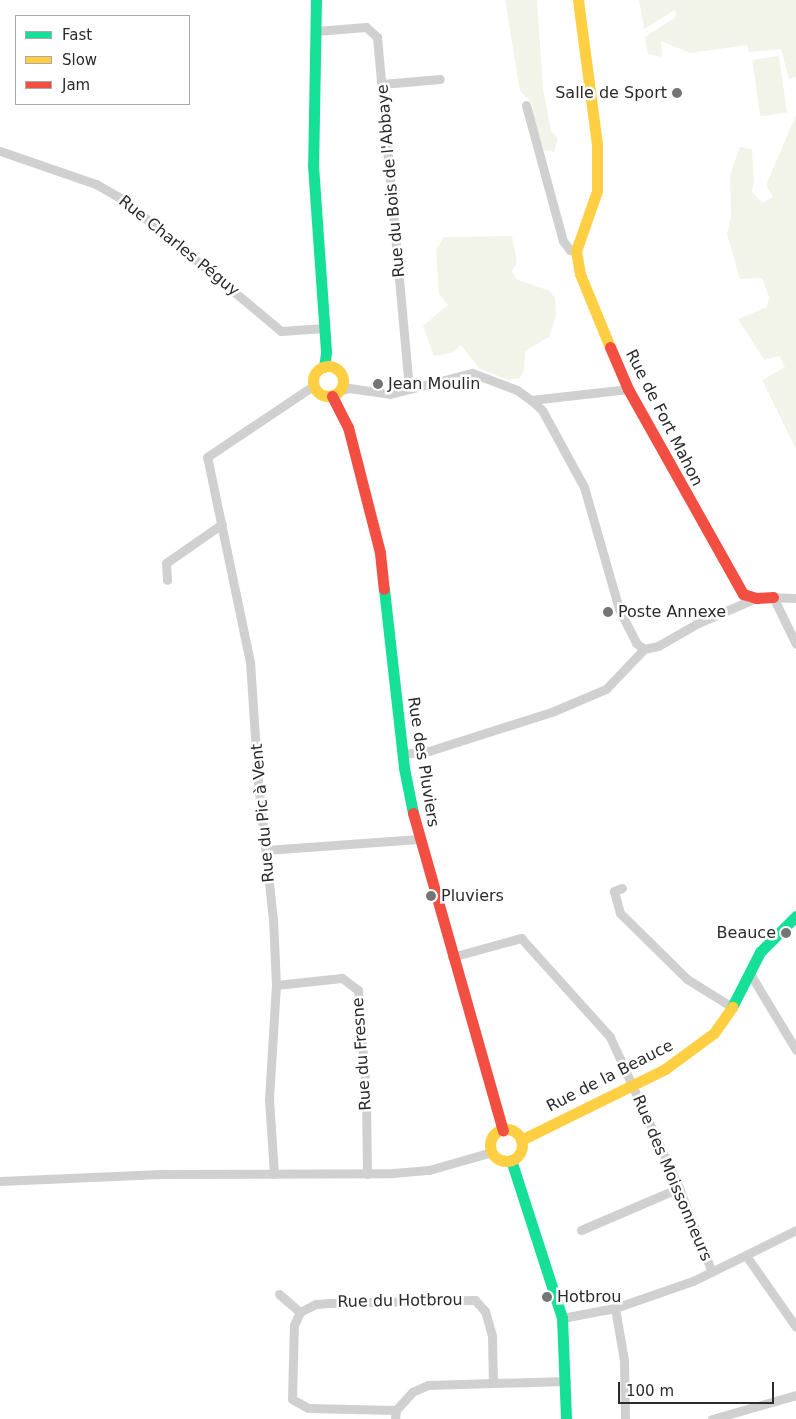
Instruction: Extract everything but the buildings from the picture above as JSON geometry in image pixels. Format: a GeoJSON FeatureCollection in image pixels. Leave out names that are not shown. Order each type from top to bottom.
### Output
{"type":"FeatureCollection","features":[{"type":"Feature","properties":{"kind":"street"},"geometry":{"type":"LineString","coordinates":[[316,0],[313,165],[324,328],[324,366]]}},
{"type":"Feature","properties":{"kind":"street","name":"Rue de Fort Mahon"},"geometry":{"type":"LineString","coordinates":[[578,0],[597,145],[597,191],[576,251],[580,274],[628,389],[719,555],[743,594],[756,598]]}},
{"type":"Feature","properties":{"kind":"street","name":"Rue du Bois de l'Abbaye"},"geometry":{"type":"LineString","coordinates":[[316,31],[366,27],[374,33],[382,84],[409,389]]}},
{"type":"Feature","properties":{"kind":"street"},"geometry":{"type":"LineString","coordinates":[[382,84],[440,79]]}},
{"type":"Feature","properties":{"kind":"street"},"geometry":{"type":"LineString","coordinates":[[526,105],[563,241],[570,250],[576,251]]}},
{"type":"Feature","properties":{"kind":"street","name":"Rue Charles Péguy"},"geometry":{"type":"LineString","coordinates":[[0,151],[96,184],[125,201],[186,248],[281,331],[324,328]]}},
{"type":"Feature","properties":{"kind":"street"},"geometry":{"type":"LineString","coordinates":[[336,394],[343,382],[341,373],[334,367],[324,366],[316,372],[313,386],[322,396],[336,394],[349,388],[390,394],[457,374],[472,373],[517,390],[530,400],[542,410],[584,487],[619,609],[636,643],[644,649]]}},
{"type":"Feature","properties":{"kind":"street","name":"Rue du Pic à Vent"},"geometry":{"type":"LineString","coordinates":[[274,1174],[269,1099],[276,985],[250,662],[207,457],[313,386]]}},
{"type":"Feature","properties":{"kind":"street"},"geometry":{"type":"LineString","coordinates":[[530,400],[628,389]]}},
{"type":"Feature","properties":{"kind":"street","name":"Rue des Pluviers"},"geometry":{"type":"LineString","coordinates":[[336,394],[348,427],[380,553],[403,754],[419,840],[503,1130]]}},
{"type":"Feature","properties":{"kind":"street"},"geometry":{"type":"LineString","coordinates":[[167,580],[166,563],[222,524]]}},
{"type":"Feature","properties":{"kind":"street"},"geometry":{"type":"LineString","coordinates":[[773,597],[796,644]]}},
{"type":"Feature","properties":{"kind":"street"},"geometry":{"type":"LineString","coordinates":[[403,754],[429,751],[588,697],[606,689],[644,649],[658,646],[698,623],[756,598],[796,598]]}},
{"type":"Feature","properties":{"kind":"street"},"geometry":{"type":"LineString","coordinates":[[266,850],[419,840]]}},
{"type":"Feature","properties":{"kind":"street"},"geometry":{"type":"LineString","coordinates":[[622,888],[614,890],[620,912],[687,980],[732,1007]]}},
{"type":"Feature","properties":{"kind":"street","name":"Rue de la Beauce"},"geometry":{"type":"LineString","coordinates":[[521,1140],[632,1083],[665,1069],[695,1049],[714,1033],[732,1007],[749,972],[773,937],[796,916]]}},
{"type":"Feature","properties":{"kind":"street","name":"Rue des Moissonneurs"},"geometry":{"type":"LineString","coordinates":[[452,957],[521,938],[610,1038],[679,1188],[712,1272]]}},
{"type":"Feature","properties":{"kind":"street"},"geometry":{"type":"LineString","coordinates":[[749,972],[796,1050]]}},
{"type":"Feature","properties":{"kind":"street","name":"Rue du Fresne"},"geometry":{"type":"LineString","coordinates":[[276,985],[342,978],[358,990],[366,1095],[367,1174]]}},
{"type":"Feature","properties":{"kind":"street"},"geometry":{"type":"LineString","coordinates":[[503,1130],[513,1131],[521,1140],[520,1153],[512,1160],[501,1160],[492,1152],[492,1139],[503,1130]]}},
{"type":"Feature","properties":{"kind":"street"},"geometry":{"type":"LineString","coordinates":[[0,1181],[214,1174],[367,1174],[429,1170],[492,1152]]}},
{"type":"Feature","properties":{"kind":"street"},"geometry":{"type":"LineString","coordinates":[[512,1160],[562,1318],[566,1381],[566,1419]]}},
{"type":"Feature","properties":{"kind":"street"},"geometry":{"type":"LineString","coordinates":[[581,1230],[679,1188]]}},
{"type":"Feature","properties":{"kind":"street"},"geometry":{"type":"LineString","coordinates":[[562,1318],[615,1308],[712,1272],[796,1230]]}},
{"type":"Feature","properties":{"kind":"street"},"geometry":{"type":"LineString","coordinates":[[747,1256],[796,1327]]}},
{"type":"Feature","properties":{"kind":"street"},"geometry":{"type":"LineString","coordinates":[[279,1294],[300,1312],[294,1325],[292,1398],[308,1408],[396,1415],[412,1392],[428,1385],[566,1381]]}},
{"type":"Feature","properties":{"kind":"street","name":"Rue du Hotbrou"},"geometry":{"type":"LineString","coordinates":[[300,1312],[316,1304],[329,1303],[475,1300],[485,1311],[492,1336],[493,1383]]}},
{"type":"Feature","properties":{"kind":"street"},"geometry":{"type":"LineString","coordinates":[[615,1308],[624,1360],[625,1419]]}},
{"type":"Feature","properties":{"kind":"street"},"geometry":{"type":"LineString","coordinates":[[712,1419],[796,1395]]}},
{"type":"Feature","properties":{"kind":"shaded area"},"geometry":{"type":"Polygon","coordinates":[[[505,0],[537,0],[543,89],[551,131],[558,138],[554,152],[542,149],[531,102],[520,91],[505,0]]]}},
{"type":"Feature","properties":{"kind":"shaded area"},"geometry":{"type":"Polygon","coordinates":[[[639,0],[796,0],[796,77],[789,79],[781,49],[749,52],[747,45],[690,53],[661,41],[662,57],[648,54],[645,37],[676,17],[675,10],[644,29],[639,0]]]}},
{"type":"Feature","properties":{"kind":"shaded area"},"geometry":{"type":"Polygon","coordinates":[[[779,56],[787,112],[760,116],[752,60],[779,56]]]}},
{"type":"Feature","properties":{"kind":"shaded area"},"geometry":{"type":"Polygon","coordinates":[[[796,115],[796,449],[762,380],[785,367],[779,356],[764,360],[738,319],[767,307],[769,297],[762,278],[740,279],[727,234],[731,217],[730,175],[740,147],[752,149],[754,180],[752,192],[763,203],[773,197],[766,185],[796,115]]]}},
{"type":"Feature","properties":{"kind":"shaded area"},"geometry":{"type":"Polygon","coordinates":[[[512,236],[517,262],[512,271],[516,279],[550,291],[555,298],[556,316],[549,337],[525,351],[524,370],[520,378],[508,380],[479,368],[461,345],[451,353],[434,356],[423,326],[448,305],[439,294],[436,250],[444,237],[512,236]]]}},
{"type":"Feature","properties":{"kind":"traffic: fast"},"geometry":{"type":"LineString","coordinates":[[316,0],[313,165],[326,353],[324,367]]}},
{"type":"Feature","properties":{"kind":"traffic: fast"},"geometry":{"type":"LineString","coordinates":[[384,589],[404,768],[413,813]]}},
{"type":"Feature","properties":{"kind":"traffic: fast"},"geometry":{"type":"LineString","coordinates":[[732,1007],[760,952],[796,916]]}},
{"type":"Feature","properties":{"kind":"traffic: fast"},"geometry":{"type":"LineString","coordinates":[[511,1160],[562,1318],[566,1419]]}},
{"type":"Feature","properties":{"kind":"traffic: slow"},"geometry":{"type":"LineString","coordinates":[[578,0],[597,145],[597,191],[576,251],[580,274],[610,347]]}},
{"type":"Feature","properties":{"kind":"traffic: slow"},"geometry":{"type":"LineString","coordinates":[[328,366],[339,370],[343,381],[339,392],[328,396],[317,392],[313,381],[317,370],[328,366]]}},
{"type":"Feature","properties":{"kind":"traffic: slow"},"geometry":{"type":"LineString","coordinates":[[521,1140],[665,1069],[714,1033],[732,1007]]}},
{"type":"Feature","properties":{"kind":"traffic: slow"},"geometry":{"type":"LineString","coordinates":[[506,1129],[517,1134],[522,1145],[517,1156],[506,1161],[495,1156],[490,1145],[495,1134],[506,1129]]}},
{"type":"Feature","properties":{"kind":"traffic: jam"},"geometry":{"type":"LineString","coordinates":[[610,347],[628,389],[743,594],[756,598],[773,597]]}},
{"type":"Feature","properties":{"kind":"traffic: jam"},"geometry":{"type":"LineString","coordinates":[[332,396],[348,427],[380,553],[384,589]]}},
{"type":"Feature","properties":{"kind":"traffic: jam"},"geometry":{"type":"LineString","coordinates":[[413,813],[503,1130]]}},
{"type":"Feature","properties":{"kind":"place","name":"Salle de Sport"},"geometry":{"type":"Point","coordinates":[677,93]}},
{"type":"Feature","properties":{"kind":"place","name":"Jean Moulin"},"geometry":{"type":"Point","coordinates":[378,384]}},
{"type":"Feature","properties":{"kind":"place","name":"Poste Annexe"},"geometry":{"type":"Point","coordinates":[608,612]}},
{"type":"Feature","properties":{"kind":"place","name":"Pluviers"},"geometry":{"type":"Point","coordinates":[431,896]}},
{"type":"Feature","properties":{"kind":"place","name":"Beauce"},"geometry":{"type":"Point","coordinates":[786,933]}},
{"type":"Feature","properties":{"kind":"place","name":"Hotbrou"},"geometry":{"type":"Point","coordinates":[547,1297]}}]}
